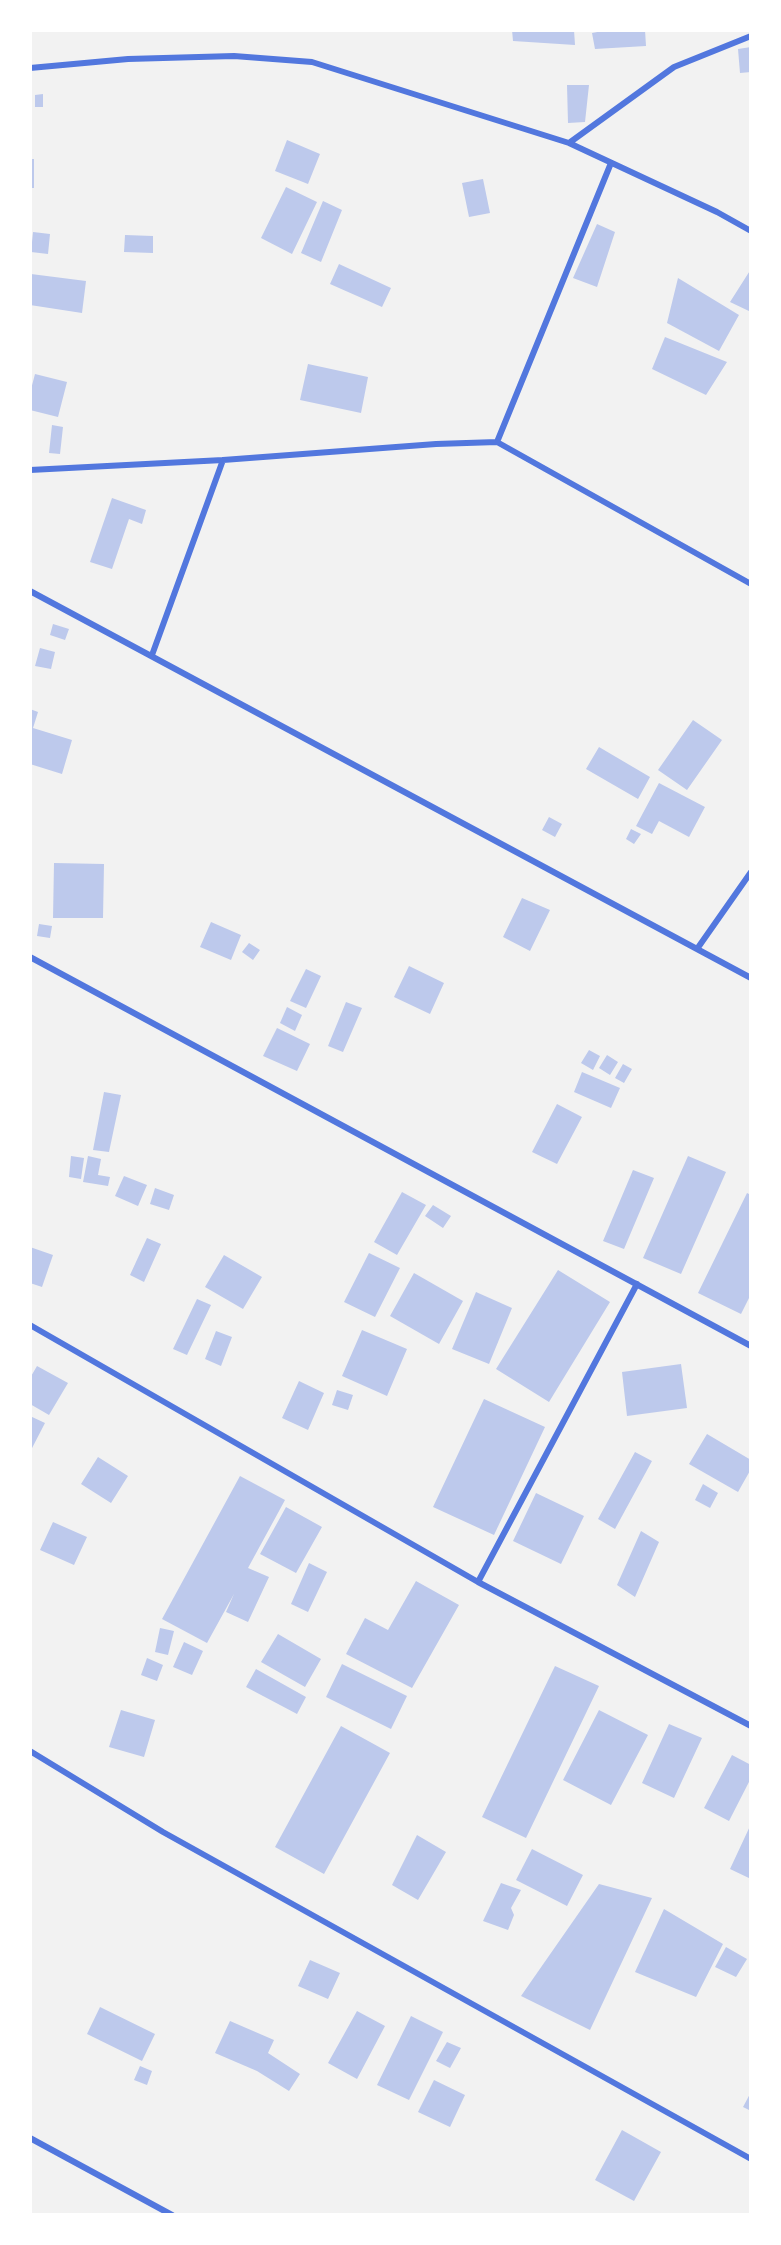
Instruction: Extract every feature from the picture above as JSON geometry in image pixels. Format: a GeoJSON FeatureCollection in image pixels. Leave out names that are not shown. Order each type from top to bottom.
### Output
{"type":"FeatureCollection","features":[{"type":"Feature","properties":{"kind":"street"},"geometry":{"type":"LineString","coordinates":[[569,143],[674,67],[751,36]]}},
{"type":"Feature","properties":{"kind":"street"},"geometry":{"type":"LineString","coordinates":[[30,68],[128,59],[234,56],[312,62],[569,143],[717,212],[751,231]]}},
{"type":"Feature","properties":{"kind":"street"},"geometry":{"type":"LineString","coordinates":[[497,442],[611,163]]}},
{"type":"Feature","properties":{"kind":"street"},"geometry":{"type":"LineString","coordinates":[[30,470],[497,442],[751,584]]}},
{"type":"Feature","properties":{"kind":"street"},"geometry":{"type":"LineString","coordinates":[[152,655],[224,460]]}},
{"type":"Feature","properties":{"kind":"street"},"geometry":{"type":"LineString","coordinates":[[30,591],[751,978]]}},
{"type":"Feature","properties":{"kind":"street"},"geometry":{"type":"LineString","coordinates":[[697,949],[751,872]]}},
{"type":"Feature","properties":{"kind":"street"},"geometry":{"type":"LineString","coordinates":[[30,957],[751,1346]]}},
{"type":"Feature","properties":{"kind":"street"},"geometry":{"type":"LineString","coordinates":[[478,1582],[637,1284]]}},
{"type":"Feature","properties":{"kind":"street"},"geometry":{"type":"LineString","coordinates":[[30,1325],[478,1582],[751,1726]]}},
{"type":"Feature","properties":{"kind":"street"},"geometry":{"type":"LineString","coordinates":[[30,1752],[162,1832],[751,2159]]}},
{"type":"Feature","properties":{"kind":"street"},"geometry":{"type":"LineString","coordinates":[[30,2138],[171,2215]]}},
{"type":"Feature","properties":{"kind":"building"},"geometry":{"type":"Polygon","coordinates":[[[512,30],[574,30],[575,45],[513,41],[512,30]]]}},
{"type":"Feature","properties":{"kind":"building"},"geometry":{"type":"Polygon","coordinates":[[[608,30],[645,30],[646,46],[595,49],[592,33],[608,30]]]}},
{"type":"Feature","properties":{"kind":"building"},"geometry":{"type":"Polygon","coordinates":[[[751,47],[751,72],[740,73],[738,49],[751,47]]]}},
{"type":"Feature","properties":{"kind":"building"},"geometry":{"type":"Polygon","coordinates":[[[567,85],[589,85],[585,122],[568,123],[567,85]]]}},
{"type":"Feature","properties":{"kind":"building"},"geometry":{"type":"Polygon","coordinates":[[[43,94],[43,107],[35,107],[35,95],[43,94]]]}},
{"type":"Feature","properties":{"kind":"building"},"geometry":{"type":"Polygon","coordinates":[[[287,140],[320,154],[308,184],[275,171],[287,140]]]}},
{"type":"Feature","properties":{"kind":"building"},"geometry":{"type":"Polygon","coordinates":[[[30,159],[34,159],[34,188],[30,188],[30,159]]]}},
{"type":"Feature","properties":{"kind":"building"},"geometry":{"type":"Polygon","coordinates":[[[483,179],[490,213],[469,217],[462,183],[483,179]]]}},
{"type":"Feature","properties":{"kind":"building"},"geometry":{"type":"Polygon","coordinates":[[[286,187],[317,202],[292,254],[261,238],[286,187]]]}},
{"type":"Feature","properties":{"kind":"building"},"geometry":{"type":"Polygon","coordinates":[[[323,201],[342,210],[321,262],[301,253],[323,201]]]}},
{"type":"Feature","properties":{"kind":"building"},"geometry":{"type":"Polygon","coordinates":[[[597,224],[615,232],[597,287],[573,278],[597,224]]]}},
{"type":"Feature","properties":{"kind":"building"},"geometry":{"type":"Polygon","coordinates":[[[33,232],[50,234],[48,254],[31,252],[33,232]]]}},
{"type":"Feature","properties":{"kind":"building"},"geometry":{"type":"Polygon","coordinates":[[[125,235],[153,236],[153,253],[124,252],[125,235]]]}},
{"type":"Feature","properties":{"kind":"building"},"geometry":{"type":"Polygon","coordinates":[[[339,264],[391,288],[382,307],[330,284],[339,264]]]}},
{"type":"Feature","properties":{"kind":"building"},"geometry":{"type":"Polygon","coordinates":[[[751,269],[751,312],[730,302],[751,269]]]}},
{"type":"Feature","properties":{"kind":"building"},"geometry":{"type":"Polygon","coordinates":[[[31,274],[86,281],[82,313],[30,305],[31,274]]]}},
{"type":"Feature","properties":{"kind":"building"},"geometry":{"type":"Polygon","coordinates":[[[678,278],[739,315],[719,351],[667,323],[678,278]]]}},
{"type":"Feature","properties":{"kind":"building"},"geometry":{"type":"Polygon","coordinates":[[[665,337],[727,362],[706,395],[652,369],[665,337]]]}},
{"type":"Feature","properties":{"kind":"building"},"geometry":{"type":"Polygon","coordinates":[[[308,364],[368,377],[361,413],[300,400],[308,364]]]}},
{"type":"Feature","properties":{"kind":"building"},"geometry":{"type":"Polygon","coordinates":[[[35,374],[67,382],[58,417],[30,410],[30,393],[35,374]]]}},
{"type":"Feature","properties":{"kind":"building"},"geometry":{"type":"Polygon","coordinates":[[[52,425],[63,427],[60,454],[49,453],[52,425]]]}},
{"type":"Feature","properties":{"kind":"building"},"geometry":{"type":"Polygon","coordinates":[[[112,498],[146,510],[142,524],[129,519],[112,569],[90,562],[112,498]]]}},
{"type":"Feature","properties":{"kind":"building"},"geometry":{"type":"Polygon","coordinates":[[[53,624],[69,629],[65,640],[50,635],[53,624]]]}},
{"type":"Feature","properties":{"kind":"building"},"geometry":{"type":"Polygon","coordinates":[[[40,648],[55,652],[51,669],[35,666],[40,648]]]}},
{"type":"Feature","properties":{"kind":"building"},"geometry":{"type":"Polygon","coordinates":[[[30,709],[38,712],[33,728],[72,740],[62,774],[30,764],[30,709]]]}},
{"type":"Feature","properties":{"kind":"building"},"geometry":{"type":"Polygon","coordinates":[[[693,720],[722,740],[687,790],[658,770],[693,720]]]}},
{"type":"Feature","properties":{"kind":"building"},"geometry":{"type":"Polygon","coordinates":[[[599,747],[650,777],[638,799],[586,769],[599,747]]]}},
{"type":"Feature","properties":{"kind":"building"},"geometry":{"type":"Polygon","coordinates":[[[659,783],[705,807],[689,837],[659,821],[652,834],[636,826],[659,783]]]}},
{"type":"Feature","properties":{"kind":"building"},"geometry":{"type":"Polygon","coordinates":[[[549,817],[562,824],[555,837],[542,830],[549,817]]]}},
{"type":"Feature","properties":{"kind":"building"},"geometry":{"type":"Polygon","coordinates":[[[631,829],[641,834],[634,844],[626,839],[631,829]]]}},
{"type":"Feature","properties":{"kind":"building"},"geometry":{"type":"Polygon","coordinates":[[[54,863],[104,864],[103,918],[53,918],[54,863]]]}},
{"type":"Feature","properties":{"kind":"building"},"geometry":{"type":"Polygon","coordinates":[[[522,898],[550,910],[530,951],[503,937],[522,898]]]}},
{"type":"Feature","properties":{"kind":"building"},"geometry":{"type":"Polygon","coordinates":[[[211,922],[241,935],[231,960],[200,947],[211,922]]]}},
{"type":"Feature","properties":{"kind":"building"},"geometry":{"type":"Polygon","coordinates":[[[39,924],[52,926],[50,938],[37,936],[39,924]]]}},
{"type":"Feature","properties":{"kind":"building"},"geometry":{"type":"Polygon","coordinates":[[[249,943],[260,950],[253,960],[242,952],[249,943]]]}},
{"type":"Feature","properties":{"kind":"building"},"geometry":{"type":"Polygon","coordinates":[[[409,966],[444,983],[430,1014],[394,997],[409,966]]]}},
{"type":"Feature","properties":{"kind":"building"},"geometry":{"type":"Polygon","coordinates":[[[306,969],[321,976],[306,1008],[290,1001],[306,969]]]}},
{"type":"Feature","properties":{"kind":"building"},"geometry":{"type":"Polygon","coordinates":[[[346,1002],[362,1008],[343,1052],[328,1046],[346,1002]]]}},
{"type":"Feature","properties":{"kind":"building"},"geometry":{"type":"Polygon","coordinates":[[[287,1007],[302,1015],[295,1031],[280,1023],[287,1007]]]}},
{"type":"Feature","properties":{"kind":"building"},"geometry":{"type":"Polygon","coordinates":[[[277,1028],[310,1044],[297,1071],[263,1056],[277,1028]]]}},
{"type":"Feature","properties":{"kind":"building"},"geometry":{"type":"Polygon","coordinates":[[[589,1050],[600,1056],[593,1070],[581,1063],[589,1050]]]}},
{"type":"Feature","properties":{"kind":"building"},"geometry":{"type":"Polygon","coordinates":[[[607,1055],[618,1062],[610,1075],[599,1068],[607,1055]]]}},
{"type":"Feature","properties":{"kind":"building"},"geometry":{"type":"Polygon","coordinates":[[[623,1064],[632,1069],[624,1083],[615,1078],[623,1064]]]}},
{"type":"Feature","properties":{"kind":"building"},"geometry":{"type":"Polygon","coordinates":[[[582,1072],[620,1088],[611,1108],[574,1092],[582,1072]]]}},
{"type":"Feature","properties":{"kind":"building"},"geometry":{"type":"Polygon","coordinates":[[[104,1092],[121,1095],[109,1152],[93,1150],[104,1092]]]}},
{"type":"Feature","properties":{"kind":"building"},"geometry":{"type":"Polygon","coordinates":[[[557,1104],[582,1117],[557,1164],[532,1152],[557,1104]]]}},
{"type":"Feature","properties":{"kind":"building"},"geometry":{"type":"Polygon","coordinates":[[[71,1156],[84,1158],[81,1179],[69,1177],[71,1156]]]}},
{"type":"Feature","properties":{"kind":"building"},"geometry":{"type":"Polygon","coordinates":[[[88,1156],[101,1159],[98,1175],[110,1177],[108,1186],[83,1182],[88,1156]]]}},
{"type":"Feature","properties":{"kind":"building"},"geometry":{"type":"Polygon","coordinates":[[[688,1156],[726,1172],[681,1274],[643,1258],[688,1156]]]}},
{"type":"Feature","properties":{"kind":"building"},"geometry":{"type":"Polygon","coordinates":[[[633,1170],[654,1178],[624,1249],[603,1241],[633,1170]]]}},
{"type":"Feature","properties":{"kind":"building"},"geometry":{"type":"Polygon","coordinates":[[[124,1176],[147,1185],[138,1206],[115,1196],[124,1176]]]}},
{"type":"Feature","properties":{"kind":"building"},"geometry":{"type":"Polygon","coordinates":[[[155,1188],[174,1195],[169,1210],[150,1204],[155,1188]]]}},
{"type":"Feature","properties":{"kind":"building"},"geometry":{"type":"Polygon","coordinates":[[[402,1192],[426,1205],[397,1255],[374,1242],[402,1192]]]}},
{"type":"Feature","properties":{"kind":"building"},"geometry":{"type":"Polygon","coordinates":[[[747,1193],[751,1195],[751,1294],[741,1314],[698,1293],[747,1193]]]}},
{"type":"Feature","properties":{"kind":"building"},"geometry":{"type":"Polygon","coordinates":[[[433,1205],[451,1216],[443,1228],[425,1216],[433,1205]]]}},
{"type":"Feature","properties":{"kind":"building"},"geometry":{"type":"Polygon","coordinates":[[[147,1238],[161,1244],[144,1282],[130,1275],[147,1238]]]}},
{"type":"Feature","properties":{"kind":"building"},"geometry":{"type":"Polygon","coordinates":[[[30,1247],[53,1255],[42,1287],[30,1283],[30,1247]]]}},
{"type":"Feature","properties":{"kind":"building"},"geometry":{"type":"Polygon","coordinates":[[[369,1253],[400,1268],[375,1317],[344,1302],[369,1253]]]}},
{"type":"Feature","properties":{"kind":"building"},"geometry":{"type":"Polygon","coordinates":[[[224,1255],[262,1277],[243,1309],[205,1287],[224,1255]]]}},
{"type":"Feature","properties":{"kind":"building"},"geometry":{"type":"Polygon","coordinates":[[[558,1270],[610,1302],[549,1402],[496,1369],[558,1270]]]}},
{"type":"Feature","properties":{"kind":"building"},"geometry":{"type":"Polygon","coordinates":[[[414,1273],[463,1301],[439,1344],[390,1316],[414,1273]]]}},
{"type":"Feature","properties":{"kind":"building"},"geometry":{"type":"Polygon","coordinates":[[[476,1292],[512,1308],[489,1364],[452,1349],[476,1292]]]}},
{"type":"Feature","properties":{"kind":"building"},"geometry":{"type":"Polygon","coordinates":[[[197,1299],[211,1305],[187,1355],[173,1349],[197,1299]]]}},
{"type":"Feature","properties":{"kind":"building"},"geometry":{"type":"Polygon","coordinates":[[[362,1330],[407,1349],[387,1396],[342,1376],[362,1330]]]}},
{"type":"Feature","properties":{"kind":"building"},"geometry":{"type":"Polygon","coordinates":[[[216,1331],[232,1337],[221,1366],[205,1359],[216,1331]]]}},
{"type":"Feature","properties":{"kind":"building"},"geometry":{"type":"Polygon","coordinates":[[[681,1364],[687,1408],[627,1416],[622,1372],[681,1364]]]}},
{"type":"Feature","properties":{"kind":"building"},"geometry":{"type":"Polygon","coordinates":[[[37,1366],[68,1383],[49,1415],[30,1404],[30,1378],[37,1366]]]}},
{"type":"Feature","properties":{"kind":"building"},"geometry":{"type":"Polygon","coordinates":[[[299,1381],[324,1393],[308,1430],[282,1418],[299,1381]]]}},
{"type":"Feature","properties":{"kind":"building"},"geometry":{"type":"Polygon","coordinates":[[[337,1390],[353,1395],[348,1410],[332,1405],[337,1390]]]}},
{"type":"Feature","properties":{"kind":"building"},"geometry":{"type":"Polygon","coordinates":[[[484,1399],[545,1427],[494,1535],[433,1507],[484,1399]]]}},
{"type":"Feature","properties":{"kind":"building"},"geometry":{"type":"Polygon","coordinates":[[[30,1416],[45,1423],[30,1452],[30,1416]]]}},
{"type":"Feature","properties":{"kind":"building"},"geometry":{"type":"Polygon","coordinates":[[[707,1434],[751,1460],[751,1469],[738,1492],[689,1464],[707,1434]]]}},
{"type":"Feature","properties":{"kind":"building"},"geometry":{"type":"Polygon","coordinates":[[[635,1452],[652,1461],[615,1529],[598,1519],[635,1452]]]}},
{"type":"Feature","properties":{"kind":"building"},"geometry":{"type":"Polygon","coordinates":[[[98,1457],[128,1476],[111,1503],[81,1484],[98,1457]]]}},
{"type":"Feature","properties":{"kind":"building"},"geometry":{"type":"Polygon","coordinates":[[[240,1476],[285,1500],[248,1568],[269,1577],[248,1622],[226,1612],[234,1594],[207,1643],[162,1619],[240,1476]]]}},
{"type":"Feature","properties":{"kind":"building"},"geometry":{"type":"Polygon","coordinates":[[[703,1484],[718,1493],[710,1508],[695,1500],[703,1484]]]}},
{"type":"Feature","properties":{"kind":"building"},"geometry":{"type":"Polygon","coordinates":[[[536,1493],[584,1516],[561,1564],[513,1541],[536,1493]]]}},
{"type":"Feature","properties":{"kind":"building"},"geometry":{"type":"Polygon","coordinates":[[[286,1507],[322,1527],[296,1573],[260,1554],[286,1507]]]}},
{"type":"Feature","properties":{"kind":"building"},"geometry":{"type":"Polygon","coordinates":[[[53,1522],[87,1537],[74,1565],[40,1550],[53,1522]]]}},
{"type":"Feature","properties":{"kind":"building"},"geometry":{"type":"Polygon","coordinates":[[[641,1531],[659,1542],[635,1597],[617,1585],[641,1531]]]}},
{"type":"Feature","properties":{"kind":"building"},"geometry":{"type":"Polygon","coordinates":[[[309,1563],[327,1572],[308,1612],[291,1604],[309,1563]]]}},
{"type":"Feature","properties":{"kind":"building"},"geometry":{"type":"Polygon","coordinates":[[[416,1581],[459,1605],[412,1688],[346,1654],[365,1618],[388,1630],[416,1581]]]}},
{"type":"Feature","properties":{"kind":"building"},"geometry":{"type":"Polygon","coordinates":[[[160,1628],[174,1631],[168,1655],[155,1652],[160,1628]]]}},
{"type":"Feature","properties":{"kind":"building"},"geometry":{"type":"Polygon","coordinates":[[[278,1634],[321,1659],[305,1687],[261,1662],[278,1634]]]}},
{"type":"Feature","properties":{"kind":"building"},"geometry":{"type":"Polygon","coordinates":[[[184,1642],[203,1651],[192,1675],[173,1667],[184,1642]]]}},
{"type":"Feature","properties":{"kind":"building"},"geometry":{"type":"Polygon","coordinates":[[[147,1658],[163,1665],[157,1681],[141,1675],[147,1658]]]}},
{"type":"Feature","properties":{"kind":"building"},"geometry":{"type":"Polygon","coordinates":[[[342,1664],[407,1696],[391,1729],[326,1697],[342,1664]]]}},
{"type":"Feature","properties":{"kind":"building"},"geometry":{"type":"Polygon","coordinates":[[[555,1666],[599,1686],[526,1838],[482,1817],[555,1666]]]}},
{"type":"Feature","properties":{"kind":"building"},"geometry":{"type":"Polygon","coordinates":[[[256,1669],[306,1697],[297,1714],[246,1687],[256,1669]]]}},
{"type":"Feature","properties":{"kind":"building"},"geometry":{"type":"Polygon","coordinates":[[[121,1710],[155,1720],[144,1757],[109,1747],[121,1710]]]}},
{"type":"Feature","properties":{"kind":"building"},"geometry":{"type":"Polygon","coordinates":[[[599,1710],[648,1735],[611,1805],[563,1780],[599,1710]]]}},
{"type":"Feature","properties":{"kind":"building"},"geometry":{"type":"Polygon","coordinates":[[[669,1724],[702,1738],[674,1798],[642,1783],[669,1724]]]}},
{"type":"Feature","properties":{"kind":"building"},"geometry":{"type":"Polygon","coordinates":[[[341,1726],[390,1753],[324,1874],[275,1847],[341,1726]]]}},
{"type":"Feature","properties":{"kind":"building"},"geometry":{"type":"Polygon","coordinates":[[[732,1755],[751,1765],[751,1778],[729,1821],[704,1808],[732,1755]]]}},
{"type":"Feature","properties":{"kind":"building"},"geometry":{"type":"Polygon","coordinates":[[[751,1824],[751,1879],[730,1869],[751,1824]]]}},
{"type":"Feature","properties":{"kind":"building"},"geometry":{"type":"Polygon","coordinates":[[[417,1835],[446,1852],[418,1900],[392,1885],[417,1835]]]}},
{"type":"Feature","properties":{"kind":"building"},"geometry":{"type":"Polygon","coordinates":[[[532,1849],[583,1875],[567,1906],[516,1880],[532,1849]]]}},
{"type":"Feature","properties":{"kind":"building"},"geometry":{"type":"Polygon","coordinates":[[[501,1883],[521,1890],[511,1908],[514,1915],[508,1930],[483,1921],[501,1883]]]}},
{"type":"Feature","properties":{"kind":"building"},"geometry":{"type":"Polygon","coordinates":[[[599,1884],[652,1898],[590,2030],[521,1996],[599,1884]]]}},
{"type":"Feature","properties":{"kind":"building"},"geometry":{"type":"Polygon","coordinates":[[[664,1909],[723,1944],[696,1997],[635,1972],[664,1909]]]}},
{"type":"Feature","properties":{"kind":"building"},"geometry":{"type":"Polygon","coordinates":[[[726,1947],[747,1959],[736,1977],[715,1967],[726,1947]]]}},
{"type":"Feature","properties":{"kind":"building"},"geometry":{"type":"Polygon","coordinates":[[[310,1960],[340,1973],[328,1999],[298,1986],[310,1960]]]}},
{"type":"Feature","properties":{"kind":"building"},"geometry":{"type":"Polygon","coordinates":[[[100,2007],[155,2034],[142,2061],[87,2034],[100,2007]]]}},
{"type":"Feature","properties":{"kind":"building"},"geometry":{"type":"Polygon","coordinates":[[[357,2011],[385,2026],[357,2079],[328,2063],[357,2011]]]}},
{"type":"Feature","properties":{"kind":"building"},"geometry":{"type":"Polygon","coordinates":[[[411,2016],[443,2032],[409,2100],[377,2085],[411,2016]]]}},
{"type":"Feature","properties":{"kind":"building"},"geometry":{"type":"Polygon","coordinates":[[[230,2021],[274,2040],[268,2053],[300,2074],[289,2091],[257,2071],[215,2053],[230,2021]]]}},
{"type":"Feature","properties":{"kind":"building"},"geometry":{"type":"Polygon","coordinates":[[[447,2042],[461,2048],[450,2068],[436,2061],[447,2042]]]}},
{"type":"Feature","properties":{"kind":"building"},"geometry":{"type":"Polygon","coordinates":[[[140,2066],[152,2071],[147,2085],[134,2080],[140,2066]]]}},
{"type":"Feature","properties":{"kind":"building"},"geometry":{"type":"Polygon","coordinates":[[[434,2080],[465,2095],[450,2127],[418,2112],[434,2080]]]}},
{"type":"Feature","properties":{"kind":"building"},"geometry":{"type":"Polygon","coordinates":[[[751,2092],[751,2111],[743,2107],[751,2092]]]}},
{"type":"Feature","properties":{"kind":"building"},"geometry":{"type":"Polygon","coordinates":[[[622,2130],[661,2152],[634,2201],[595,2180],[622,2130]]]}}]}
